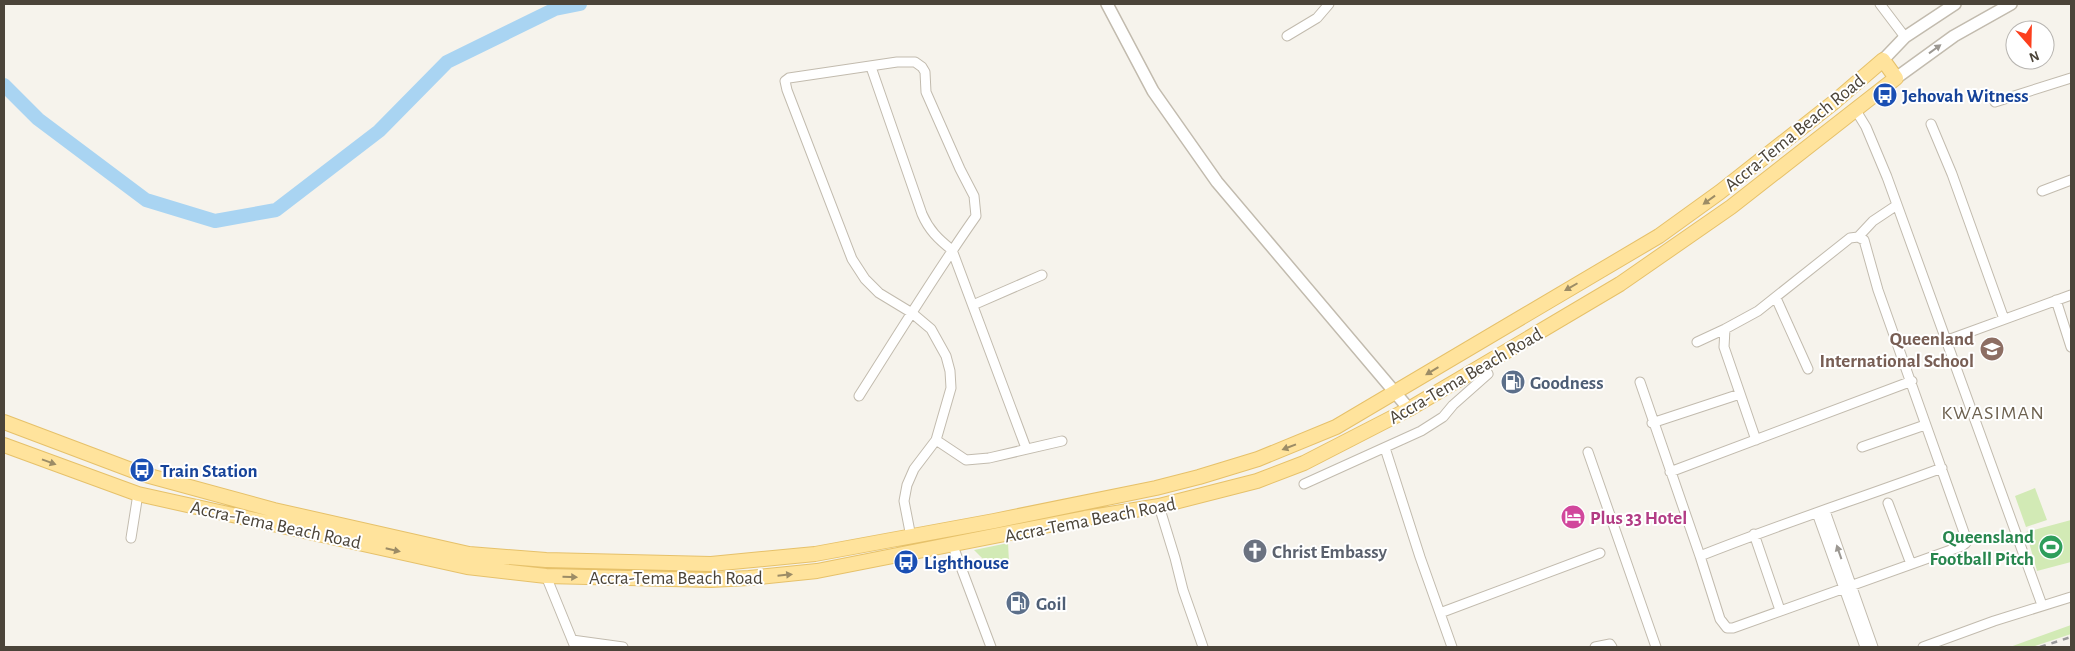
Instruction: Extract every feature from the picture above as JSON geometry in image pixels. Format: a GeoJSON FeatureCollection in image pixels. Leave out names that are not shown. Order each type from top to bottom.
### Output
{"type":"FeatureCollection","features":[{"type":"Feature","properties":{"kind":"main road","name":"Accra-Tema Beach Road"},"geometry":{"type":"LineString","coordinates":[[4,422],[142,474],[282,512],[469,554],[546,560],[711,564],[815,554],[911,536],[1156,488],[1258,459],[1336,427],[1659,236],[1720,192],[1833,103],[1882,60]]}},
{"type":"Feature","properties":{"kind":"main road"},"geometry":{"type":"LineString","coordinates":[[1882,60],[1896,78]]}},
{"type":"Feature","properties":{"kind":"main road","name":"Accra-Tema Beach Road"},"geometry":{"type":"LineString","coordinates":[[4,445],[138,494],[467,567],[546,576],[711,580],[749,578],[817,571],[953,546],[1085,518],[1159,506],[1257,481],[1304,463],[1409,409],[1620,284],[1731,206],[1896,78]]}},
{"type":"Feature","properties":{"kind":"main road"},"geometry":{"type":"LineString","coordinates":[[138,494],[142,474]]}},
{"type":"Feature","properties":{"kind":"main road"},"geometry":{"type":"LineString","coordinates":[[1156,488],[1159,506]]}},
{"type":"Feature","properties":{"kind":"street"},"geometry":{"type":"LineString","coordinates":[[1107,4],[1153,91],[1217,182],[1409,409]]}},
{"type":"Feature","properties":{"kind":"street"},"geometry":{"type":"LineString","coordinates":[[1288,36],[1317,18],[1329,4]]}},
{"type":"Feature","properties":{"kind":"street"},"geometry":{"type":"LineString","coordinates":[[1880,4],[1905,36]]}},
{"type":"Feature","properties":{"kind":"street"},"geometry":{"type":"LineString","coordinates":[[1882,60],[1905,36],[1955,4]]}},
{"type":"Feature","properties":{"kind":"street"},"geometry":{"type":"LineString","coordinates":[[1896,78],[1954,36],[2011,4]]}},
{"type":"Feature","properties":{"kind":"street"},"geometry":{"type":"LineString","coordinates":[[859,396],[912,313],[952,250],[976,216],[974,196],[926,92],[925,72],[915,62],[897,62],[786,79],[786,85],[852,259],[865,279],[879,293],[912,313],[931,329],[939,341],[950,371],[951,388],[936,440],[914,469],[907,485],[904,501],[911,536]]}},
{"type":"Feature","properties":{"kind":"street"},"geometry":{"type":"LineString","coordinates":[[871,67],[925,220],[935,236],[952,250],[1026,448]]}},
{"type":"Feature","properties":{"kind":"street"},"geometry":{"type":"LineString","coordinates":[[1995,102],[2071,78]]}},
{"type":"Feature","properties":{"kind":"street"},"geometry":{"type":"LineString","coordinates":[[1855,109],[1866,127],[1897,205],[2042,605]]}},
{"type":"Feature","properties":{"kind":"street"},"geometry":{"type":"LineString","coordinates":[[1931,124],[1952,174],[2004,319]]}},
{"type":"Feature","properties":{"kind":"street"},"geometry":{"type":"LineString","coordinates":[[2042,191],[2071,180]]}},
{"type":"Feature","properties":{"kind":"street"},"geometry":{"type":"LineString","coordinates":[[1858,237],[1873,221],[1897,205]]}},
{"type":"Feature","properties":{"kind":"street"},"geometry":{"type":"LineString","coordinates":[[1640,382],[1652,423],[1700,556],[1720,619],[1727,628],[1733,628],[1966,543],[1966,538],[1942,468],[1878,290],[1864,240],[1858,237],[1850,238],[1776,298],[1725,329],[1697,342]]}},
{"type":"Feature","properties":{"kind":"street"},"geometry":{"type":"LineString","coordinates":[[972,305],[1042,275]]}},
{"type":"Feature","properties":{"kind":"street"},"geometry":{"type":"LineString","coordinates":[[1945,341],[2071,295]]}},
{"type":"Feature","properties":{"kind":"street"},"geometry":{"type":"LineString","coordinates":[[1776,298],[1808,369]]}},
{"type":"Feature","properties":{"kind":"street"},"geometry":{"type":"LineString","coordinates":[[2056,300],[2071,347]]}},
{"type":"Feature","properties":{"kind":"street"},"geometry":{"type":"LineString","coordinates":[[1725,329],[1724,347],[1756,440]]}},
{"type":"Feature","properties":{"kind":"street"},"geometry":{"type":"LineString","coordinates":[[1304,484],[1421,431],[1443,417],[1453,405],[1488,374],[1483,365]]}},
{"type":"Feature","properties":{"kind":"street"},"geometry":{"type":"LineString","coordinates":[[1670,472],[1912,382]]}},
{"type":"Feature","properties":{"kind":"street"},"geometry":{"type":"LineString","coordinates":[[1652,423],[1740,394]]}},
{"type":"Feature","properties":{"kind":"street"},"geometry":{"type":"LineString","coordinates":[[1862,447],[1925,425]]}},
{"type":"Feature","properties":{"kind":"street"},"geometry":{"type":"LineString","coordinates":[[936,440],[966,460],[989,458],[1062,441]]}},
{"type":"Feature","properties":{"kind":"street"},"geometry":{"type":"LineString","coordinates":[[1385,448],[1452,647]]}},
{"type":"Feature","properties":{"kind":"street"},"geometry":{"type":"LineString","coordinates":[[1588,452],[1656,647]]}},
{"type":"Feature","properties":{"kind":"street"},"geometry":{"type":"LineString","coordinates":[[1700,556],[1754,534],[1942,468]]}},
{"type":"Feature","properties":{"kind":"street"},"geometry":{"type":"LineString","coordinates":[[131,538],[138,494]]}},
{"type":"Feature","properties":{"kind":"street"},"geometry":{"type":"LineString","coordinates":[[1888,503],[1910,564]]}},
{"type":"Feature","properties":{"kind":"street"},"geometry":{"type":"LineString","coordinates":[[1159,506],[1183,590],[1203,647]]}},
{"type":"Feature","properties":{"kind":"street"},"geometry":{"type":"LineString","coordinates":[[1821,512],[1866,647]]}},
{"type":"Feature","properties":{"kind":"street"},"geometry":{"type":"LineString","coordinates":[[1754,534],[1780,610]]}},
{"type":"Feature","properties":{"kind":"street"},"geometry":{"type":"LineString","coordinates":[[953,546],[991,647]]}},
{"type":"Feature","properties":{"kind":"street"},"geometry":{"type":"LineString","coordinates":[[1440,613],[1600,553]]}},
{"type":"Feature","properties":{"kind":"street"},"geometry":{"type":"LineString","coordinates":[[546,576],[574,644],[623,647]]}},
{"type":"Feature","properties":{"kind":"street"},"geometry":{"type":"LineString","coordinates":[[1847,587],[1873,647]]}},
{"type":"Feature","properties":{"kind":"street"},"geometry":{"type":"LineString","coordinates":[[1923,647],[2042,605],[2071,597]]}},
{"type":"Feature","properties":{"kind":"street"},"geometry":{"type":"LineString","coordinates":[[1595,647],[1610,644],[1612,647]]}},
{"type":"Feature","properties":{"kind":"green space"},"geometry":{"type":"Polygon","coordinates":[[[2035,488],[2047,520],[2026,527],[2015,496],[2035,488]]]}},
{"type":"Feature","properties":{"kind":"green space","name":"Queensland Football Pitch"},"geometry":{"type":"Polygon","coordinates":[[[2071,520],[2071,562],[2037,571],[2026,532],[2071,520]]]}},
{"type":"Feature","properties":{"kind":"green space"},"geometry":{"type":"Polygon","coordinates":[[[1008,543],[1009,562],[991,567],[974,550],[1008,543]]]}},
{"type":"Feature","properties":{"kind":"green space"},"geometry":{"type":"Polygon","coordinates":[[[2071,625],[2071,634],[2032,647],[2010,647],[2071,625]]]}},
{"type":"Feature","properties":{"kind":"waterway"},"geometry":{"type":"LineString","coordinates":[[4,85],[38,119],[146,200],[215,221],[276,210],[379,131],[447,62],[555,9],[580,4]]}},
{"type":"Feature","properties":{"kind":"railway"},"geometry":{"type":"LineString","coordinates":[[2040,647],[2071,637]]}},
{"type":"Feature","properties":{"kind":"place","name":"Jehovah Witness"},"geometry":{"type":"Point","coordinates":[1885,95]}},
{"type":"Feature","properties":{"kind":"place","name":"Queenland International School"},"geometry":{"type":"Point","coordinates":[1992,349]}},
{"type":"Feature","properties":{"kind":"place","name":"Goodness"},"geometry":{"type":"Point","coordinates":[1513,382]}},
{"type":"Feature","properties":{"kind":"place","name":"Train Station"},"geometry":{"type":"Point","coordinates":[142,470]}},
{"type":"Feature","properties":{"kind":"place","name":"Plus 33 Hotel"},"geometry":{"type":"Point","coordinates":[1573,517]}},
{"type":"Feature","properties":{"kind":"place","name":"Queensland Football Pitch"},"geometry":{"type":"Point","coordinates":[2051,547]}},
{"type":"Feature","properties":{"kind":"place","name":"Christ Embassy"},"geometry":{"type":"Point","coordinates":[1255,551]}},
{"type":"Feature","properties":{"kind":"place","name":"Lighthouse"},"geometry":{"type":"Point","coordinates":[906,562]}},
{"type":"Feature","properties":{"kind":"place","name":"Goil"},"geometry":{"type":"Point","coordinates":[1018,603]}},
{"type":"Feature","properties":{"kind":"district","name":"KWASIMAN"},"geometry":{"type":"Point","coordinates":[1993,412]}}]}
